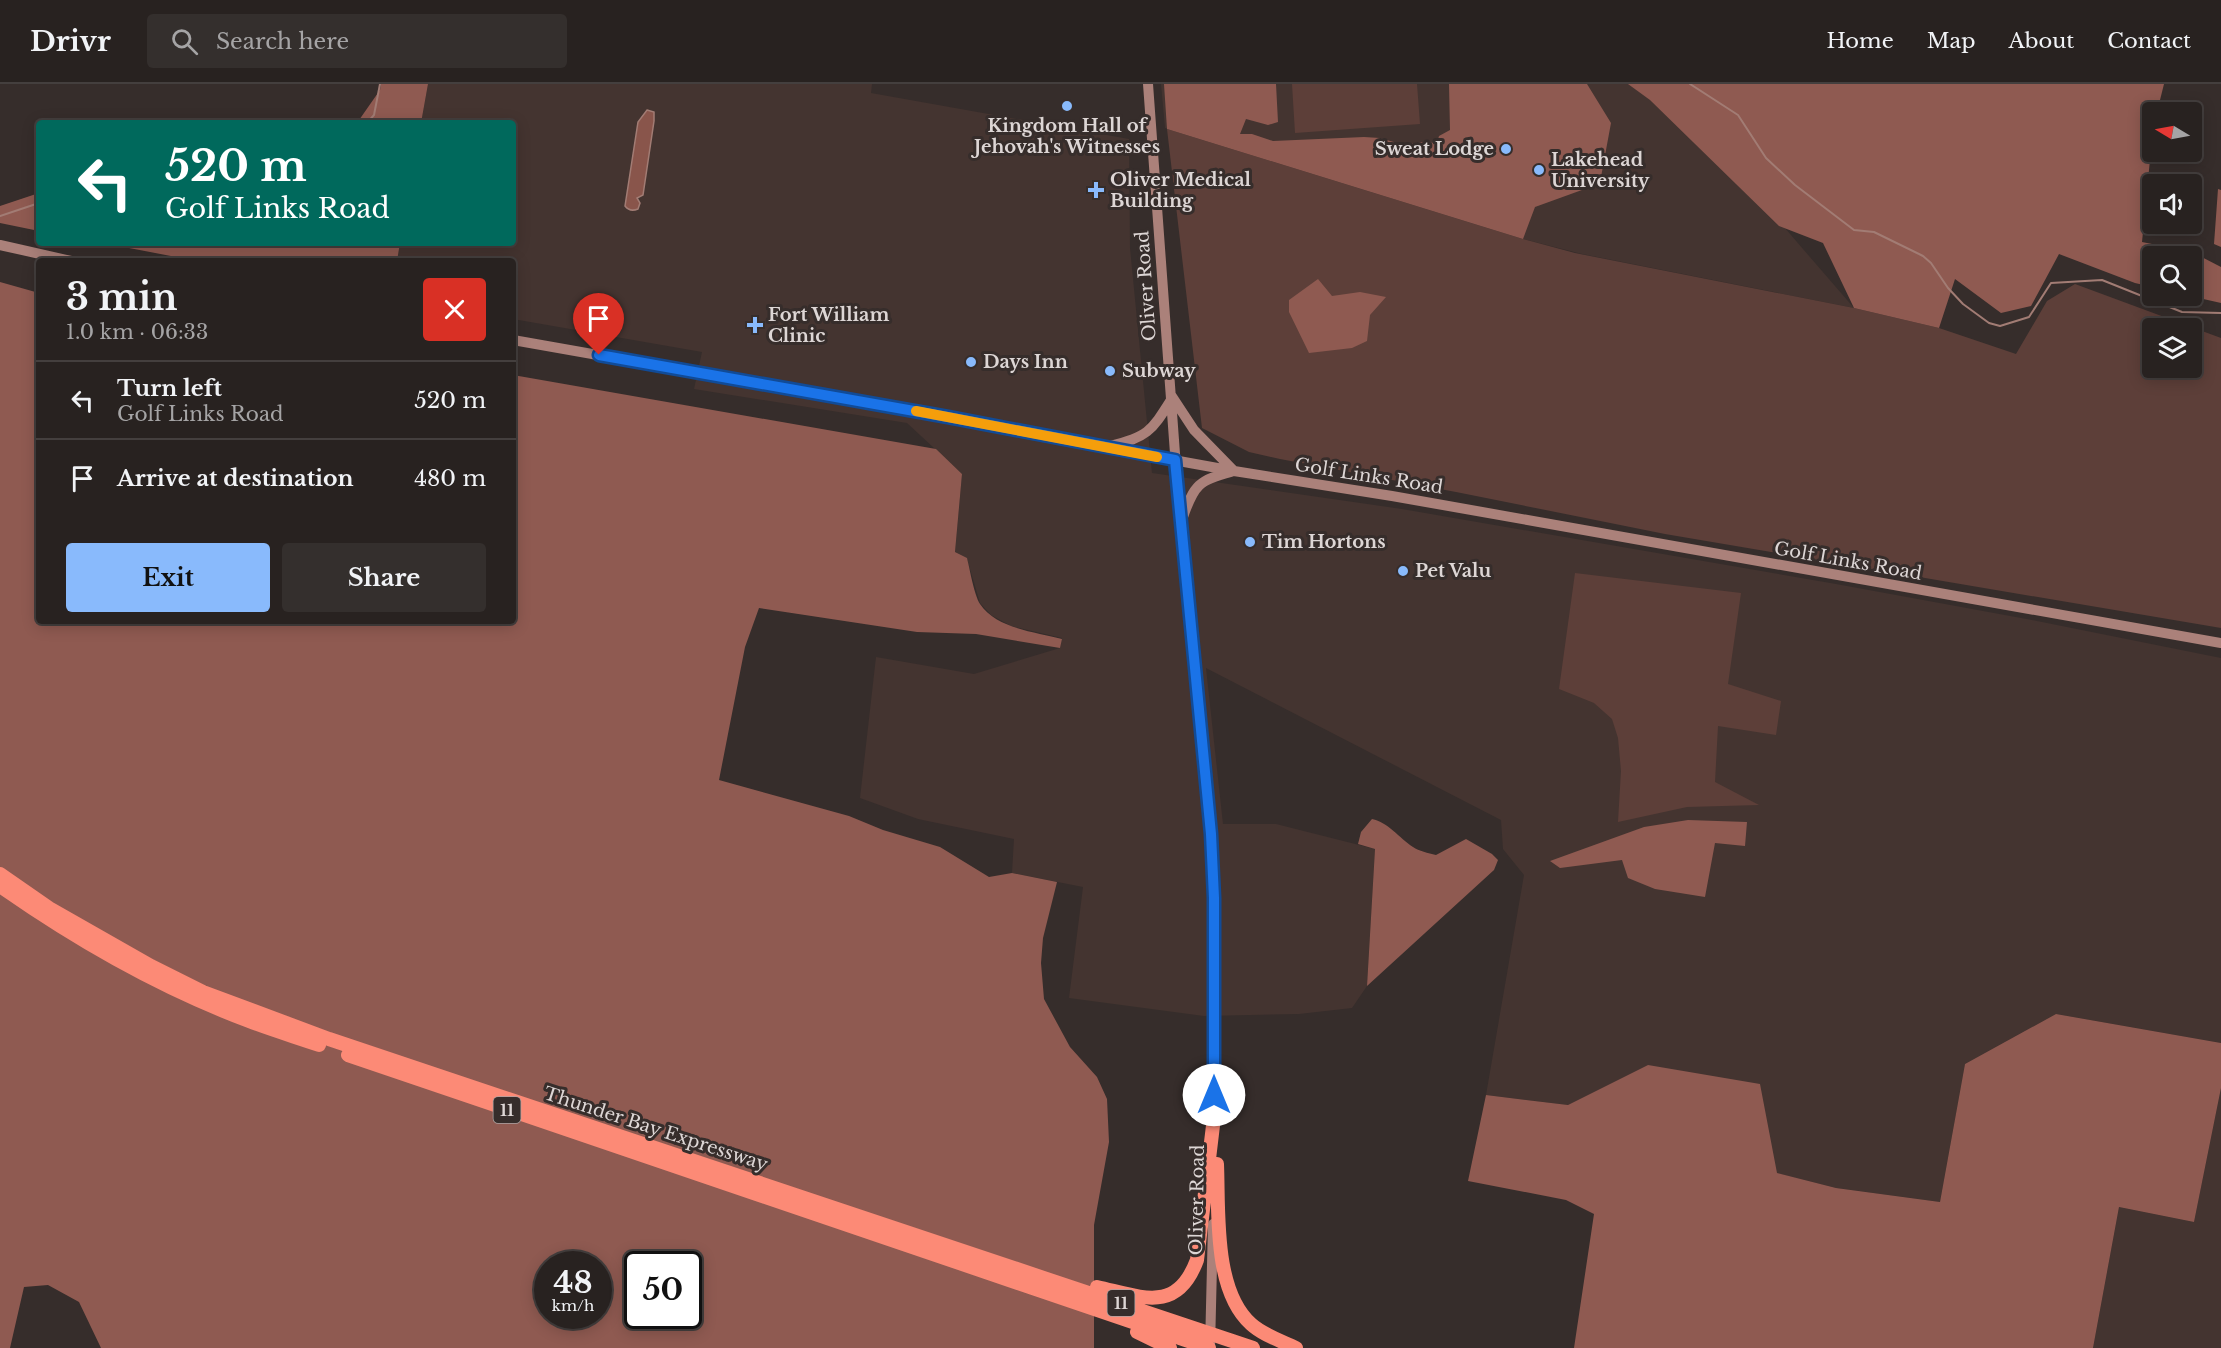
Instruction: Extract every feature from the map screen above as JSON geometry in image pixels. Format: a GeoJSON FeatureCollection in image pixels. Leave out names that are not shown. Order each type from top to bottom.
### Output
{"type":"FeatureCollection","features":[{"type":"Feature","properties":{"kind":"highway","name":"Thunder Bay Expressway"},"geometry":{"type":"LineString","coordinates":[[0,874],[49,908],[112,945],[203,992],[244,1008],[329,1039],[1254,1348]]}},
{"type":"Feature","properties":{"kind":"highway","name":"Thunder Bay Expressway"},"geometry":{"type":"LineString","coordinates":[[0,886],[42,915],[139,971],[249,1021],[1210,1348]]}},
{"type":"Feature","properties":{"kind":"highway"},"geometry":{"type":"LineString","coordinates":[[1032,1273],[1138,1296],[1156,1298],[1177,1292],[1192,1274],[1197,1260],[1214,1117]]}},
{"type":"Feature","properties":{"kind":"highway"},"geometry":{"type":"LineString","coordinates":[[1214,1117],[1221,1243],[1230,1294],[1235,1306],[1253,1326],[1296,1348]]}},
{"type":"Feature","properties":{"kind":"highway"},"geometry":{"type":"LineString","coordinates":[[1035,1290],[1170,1348]]}},
{"type":"Feature","properties":{"kind":"main road","name":"Oliver Road"},"geometry":{"type":"LineString","coordinates":[[1148,84],[1175,460],[1211,834],[1214,898],[1214,1117],[1210,1348]]}},
{"type":"Feature","properties":{"kind":"main road"},"geometry":{"type":"LineString","coordinates":[[0,245],[58,258]]}},
{"type":"Feature","properties":{"kind":"main road","name":"Golf Links Road"},"geometry":{"type":"LineString","coordinates":[[516,341],[948,417],[1104,448],[1392,496],[2221,643]]}},
{"type":"Feature","properties":{"kind":"main road"},"geometry":{"type":"LineString","coordinates":[[1104,448],[1132,441],[1144,435],[1158,421],[1170,397],[1194,430],[1234,471],[1204,480],[1188,502],[1181,521]]}},
{"type":"Feature","properties":{"kind":"shaded area"},"geometry":{"type":"Polygon","coordinates":[[[381,84],[428,84],[422,120],[359,120],[380,90],[381,84]]]}},
{"type":"Feature","properties":{"kind":"shaded area"},"geometry":{"type":"Polygon","coordinates":[[[428,84],[872,84],[871,93],[1129,139],[1130,248],[1152,473],[1402,509],[1836,584],[2221,658],[2221,1043],[2056,1014],[1965,1064],[1940,1202],[1836,1188],[1776,1173],[1648,1065],[1568,1105],[1486,1095],[1524,875],[1503,849],[1501,820],[1206,668],[1223,824],[1276,824],[1375,849],[1367,986],[1352,1008],[1299,1014],[1204,1016],[1069,998],[1083,887],[1012,873],[1014,839],[918,819],[860,798],[876,657],[974,674],[1060,648],[1062,638],[1011,626],[991,615],[980,603],[967,559],[955,552],[962,474],[907,423],[694,389],[702,352],[516,320],[516,258],[398,258],[400,246],[516,246],[516,120],[422,120],[428,84]]]}},
{"type":"Feature","properties":{"kind":"shaded area","name":"Lakehead University"},"geometry":{"type":"Polygon","coordinates":[[[1161,84],[1790,84],[1771,212],[1854,308],[1582,254],[1523,239],[1165,128],[1161,84]]]}},
{"type":"Feature","properties":{"kind":"shaded area"},"geometry":{"type":"Polygon","coordinates":[[[1164,84],[1276,84],[1278,122],[1268,125],[1246,119],[1240,134],[1252,134],[1273,141],[1364,137],[1380,138],[1404,145],[1419,142],[1437,143],[1439,136],[1450,130],[1449,84],[1587,84],[1611,123],[1601,177],[1593,186],[1535,207],[1523,239],[1167,129],[1164,84]]]}},
{"type":"Feature","properties":{"kind":"shaded area"},"geometry":{"type":"Polygon","coordinates":[[[1292,84],[1417,84],[1420,124],[1295,133],[1292,84]]]}},
{"type":"Feature","properties":{"kind":"shaded area"},"geometry":{"type":"Polygon","coordinates":[[[1628,84],[2164,84],[2160,102],[2142,102],[2142,162],[2150,162],[2149,174],[2142,174],[2142,242],[2162,246],[2142,246],[2142,285],[2059,254],[2031,306],[2001,313],[1955,279],[1939,328],[1854,308],[1823,243],[1779,226],[1650,100],[1628,84]]]}},
{"type":"Feature","properties":{"kind":"shaded area"},"geometry":{"type":"Polygon","coordinates":[[[647,110],[654,112],[654,121],[643,195],[637,198],[640,203],[638,209],[631,210],[625,206],[638,122],[647,110]]]}},
{"type":"Feature","properties":{"kind":"shaded area"},"geometry":{"type":"Polygon","coordinates":[[[1167,129],[1575,253],[1854,308],[1939,328],[2016,354],[2047,301],[2075,284],[2167,318],[2142,318],[2142,378],[2202,378],[2202,331],[2221,338],[2221,628],[1665,534],[1249,452],[1202,428],[1167,129]]]}},
{"type":"Feature","properties":{"kind":"shaded area"},"geometry":{"type":"Polygon","coordinates":[[[2218,189],[2221,190],[2221,247],[2214,244],[2218,189]]]}},
{"type":"Feature","properties":{"kind":"shaded area"},"geometry":{"type":"Polygon","coordinates":[[[36,194],[36,230],[0,223],[0,206],[36,194]]]}},
{"type":"Feature","properties":{"kind":"shaded area"},"geometry":{"type":"Polygon","coordinates":[[[119,246],[400,246],[398,258],[181,258],[119,246]]]}},
{"type":"Feature","properties":{"kind":"shaded area"},"geometry":{"type":"Polygon","coordinates":[[[2202,257],[2221,267],[2221,303],[2202,299],[2202,257]]]}},
{"type":"Feature","properties":{"kind":"shaded area"},"geometry":{"type":"Polygon","coordinates":[[[1318,279],[1332,296],[1360,292],[1386,297],[1370,315],[1367,341],[1352,348],[1309,353],[1289,312],[1289,300],[1318,279]]]}},
{"type":"Feature","properties":{"kind":"shaded area"},"geometry":{"type":"Polygon","coordinates":[[[0,282],[36,292],[36,624],[516,624],[516,376],[936,449],[962,474],[955,552],[967,558],[980,604],[996,619],[1007,624],[1062,639],[1060,648],[976,634],[917,632],[759,608],[745,647],[719,780],[849,816],[883,830],[940,847],[989,877],[1012,873],[1057,882],[1043,938],[1041,963],[1044,999],[1070,1047],[1097,1077],[1107,1099],[1109,1142],[1094,1225],[1094,1348],[101,1348],[79,1302],[48,1285],[24,1287],[10,1348],[0,1348],[0,282]]]}},
{"type":"Feature","properties":{"kind":"shaded area"},"geometry":{"type":"Polygon","coordinates":[[[1575,573],[1741,593],[1728,684],[1781,701],[1776,735],[1718,726],[1715,782],[1759,805],[1687,807],[1618,822],[1621,771],[1618,738],[1612,719],[1594,703],[1559,689],[1575,573]]]}},
{"type":"Feature","properties":{"kind":"shaded area"},"geometry":{"type":"Polygon","coordinates":[[[1372,819],[1383,823],[1413,847],[1424,852],[1436,855],[1466,839],[1498,860],[1494,870],[1367,986],[1375,849],[1358,844],[1361,832],[1372,819]]]}},
{"type":"Feature","properties":{"kind":"shaded area"},"geometry":{"type":"Polygon","coordinates":[[[1688,820],[1747,822],[1745,846],[1715,843],[1705,897],[1655,889],[1628,878],[1622,860],[1560,868],[1550,861],[1644,827],[1688,820]]]}},
{"type":"Feature","properties":{"kind":"shaded area"},"geometry":{"type":"Polygon","coordinates":[[[2056,1014],[2221,1043],[2221,1088],[2194,1222],[2119,1207],[2093,1348],[1574,1348],[1594,1214],[1566,1200],[1468,1181],[1486,1095],[1568,1105],[1648,1065],[1760,1084],[1777,1173],[1836,1188],[1940,1202],[1965,1064],[2056,1014]]]}},
{"type":"Feature","properties":{"kind":"shaded area"},"geometry":{"type":"Polygon","coordinates":[[[2221,1088],[2221,1348],[2093,1348],[2119,1207],[2194,1222],[2221,1088]]]}},
{"type":"Feature","properties":{"kind":"waterway"},"geometry":{"type":"LineString","coordinates":[[370,120],[374,115],[380,84]]}},
{"type":"Feature","properties":{"kind":"waterway"},"geometry":{"type":"LineString","coordinates":[[1690,84],[1738,115],[1766,158],[1795,185],[1854,230],[1874,232],[1923,256],[1963,304],[1989,323],[2000,326],[2029,317],[2051,283],[2102,280],[2182,312],[2221,313]]}},
{"type":"Feature","properties":{"kind":"waterway"},"geometry":{"type":"LineString","coordinates":[[0,216],[36,204]]}},
{"type":"Feature","properties":{"kind":"slow traffic"},"geometry":{"type":"LineString","coordinates":[[916,411],[1157,457]]}},
{"type":"Feature","properties":{"kind":"place","name":"Kingdom Hall of Jehovah's Witnesses"},"geometry":{"type":"Point","coordinates":[1067,106]}},
{"type":"Feature","properties":{"kind":"place","name":"Sweat Lodge"},"geometry":{"type":"Point","coordinates":[1506,149]}},
{"type":"Feature","properties":{"kind":"place","name":"Lakehead University"},"geometry":{"type":"Point","coordinates":[1539,170]}},
{"type":"Feature","properties":{"kind":"place","name":"Oliver Medical Building"},"geometry":{"type":"Point","coordinates":[1096,190]}},
{"type":"Feature","properties":{"kind":"place","name":"Fort William Clinic"},"geometry":{"type":"Point","coordinates":[755,325]}},
{"type":"Feature","properties":{"kind":"place","name":"Days Inn"},"geometry":{"type":"Point","coordinates":[971,362]}},
{"type":"Feature","properties":{"kind":"place","name":"Subway"},"geometry":{"type":"Point","coordinates":[1110,371]}},
{"type":"Feature","properties":{"kind":"place","name":"Tim Hortons"},"geometry":{"type":"Point","coordinates":[1250,542]}},
{"type":"Feature","properties":{"kind":"place","name":"Pet Valu"},"geometry":{"type":"Point","coordinates":[1403,571]}},
{"type":"Feature","properties":{"kind":"route"},"geometry":{"type":"LineString","coordinates":[[599,355],[1175,460],[1211,834],[1214,898],[1214,1095]]}}]}
